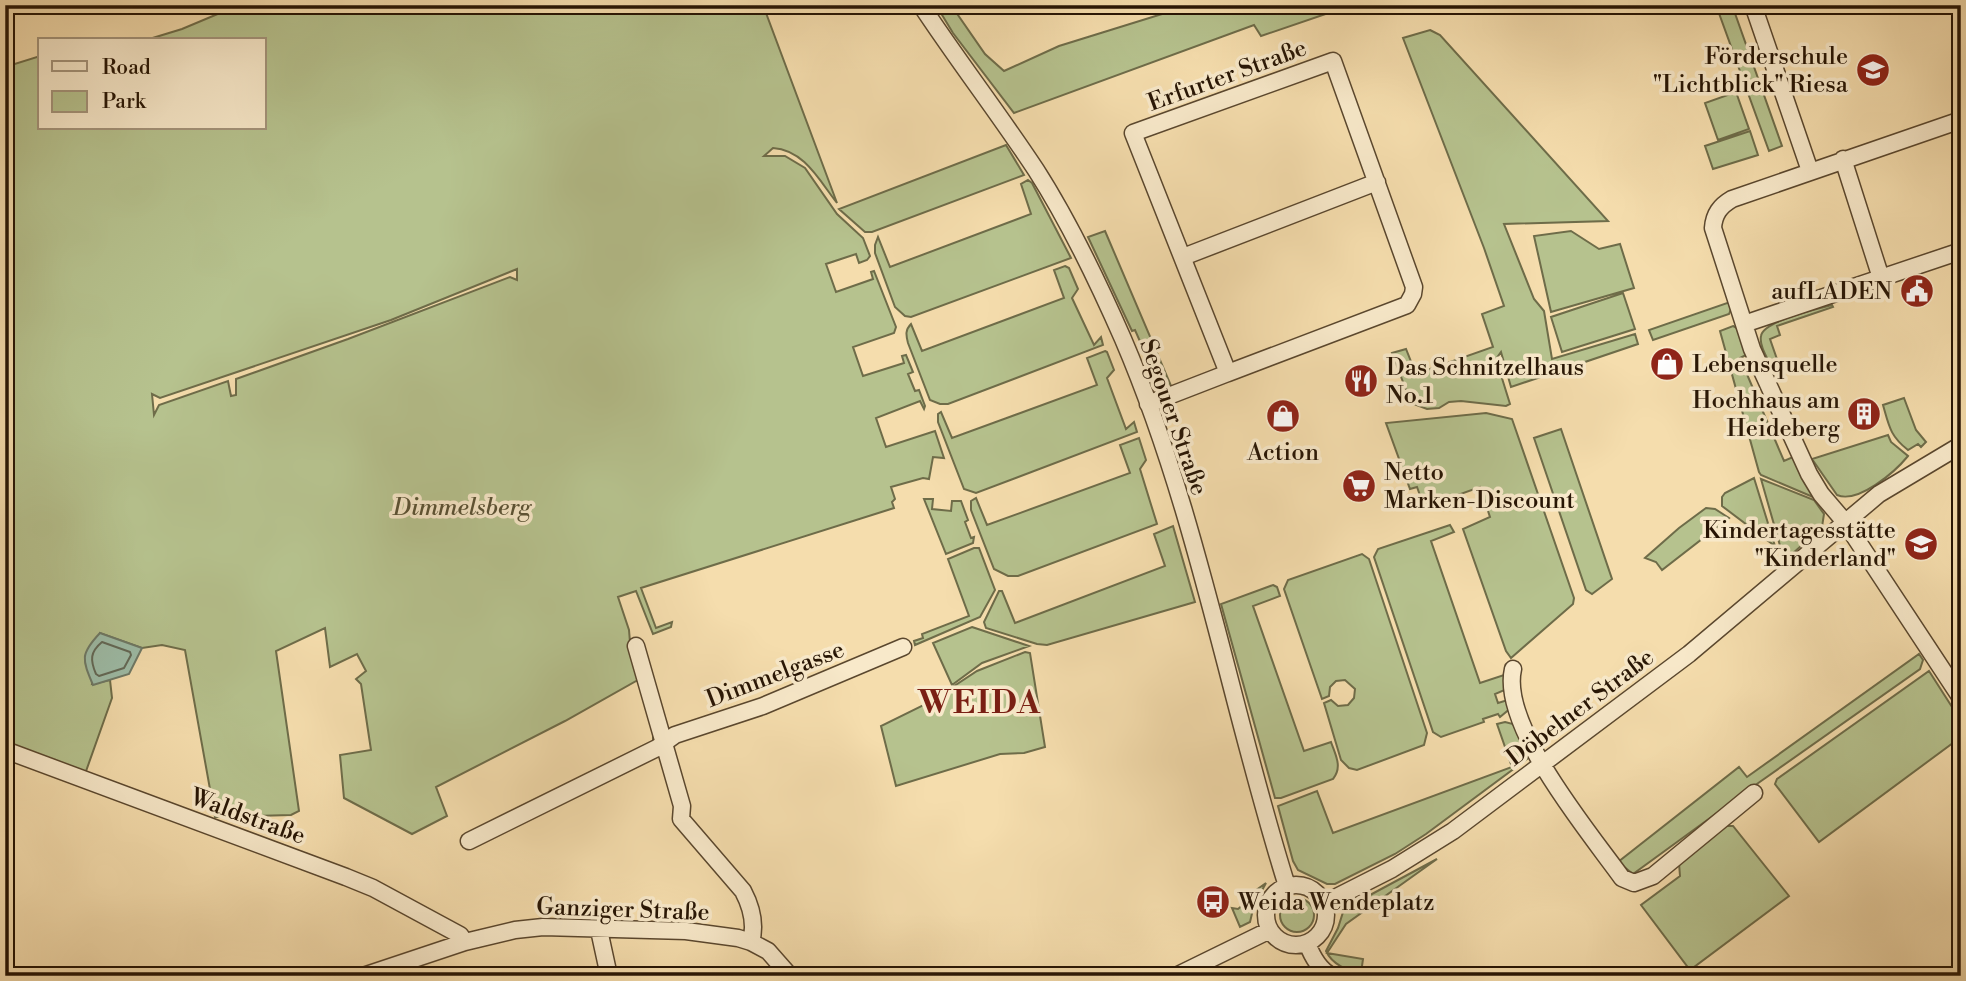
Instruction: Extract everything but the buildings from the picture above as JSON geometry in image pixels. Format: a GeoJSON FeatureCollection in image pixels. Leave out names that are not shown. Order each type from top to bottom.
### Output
{"type":"FeatureCollection","features":[{"type":"Feature","properties":{"kind":"street","name":"Segouer Straße"},"geometry":{"type":"LineString","coordinates":[[921,5],[1037,171],[1066,220],[1124,341],[1148,404],[1207,592],[1287,886]]}},
{"type":"Feature","properties":{"kind":"street"},"geometry":{"type":"LineString","coordinates":[[1753,5],[1810,171]]}},
{"type":"Feature","properties":{"kind":"street","name":"Erfurter Straße"},"geometry":{"type":"LineString","coordinates":[[1117,139],[1333,61],[1414,287],[1407,305],[1148,404]]}},
{"type":"Feature","properties":{"kind":"street"},"geometry":{"type":"LineString","coordinates":[[1961,120],[1732,200],[1723,205],[1714,219],[1713,228],[1760,368],[1798,453],[1821,494],[1845,522],[1961,698]]}},
{"type":"Feature","properties":{"kind":"street","name":"Erfurter Straße"},"geometry":{"type":"LineString","coordinates":[[1133,133],[1228,373]]}},
{"type":"Feature","properties":{"kind":"street"},"geometry":{"type":"LineString","coordinates":[[1843,159],[1881,278]]}},
{"type":"Feature","properties":{"kind":"street"},"geometry":{"type":"LineString","coordinates":[[1183,257],[1377,182]]}},
{"type":"Feature","properties":{"kind":"street"},"geometry":{"type":"LineString","coordinates":[[1743,320],[1961,251]]}},
{"type":"Feature","properties":{"kind":"street","name":"Döbelner Straße"},"geometry":{"type":"LineString","coordinates":[[1325,903],[1429,848],[1689,654],[1845,522],[1899,480],[1961,445]]}},
{"type":"Feature","properties":{"kind":"street"},"geometry":{"type":"LineString","coordinates":[[636,646],[682,806],[681,819],[743,891],[753,920],[751,942]]}},
{"type":"Feature","properties":{"kind":"street","name":"Dimmelgasse"},"geometry":{"type":"LineString","coordinates":[[469,841],[656,748],[664,741],[763,706],[903,647]]}},
{"type":"Feature","properties":{"kind":"street"},"geometry":{"type":"LineString","coordinates":[[1513,669],[1511,679],[1519,714],[1541,765],[1622,878],[1634,883],[1653,876],[1754,793]]}},
{"type":"Feature","properties":{"kind":"street","name":"Waldstraße"},"geometry":{"type":"LineString","coordinates":[[5,750],[364,884],[460,935],[465,942]]}},
{"type":"Feature","properties":{"kind":"street"},"geometry":{"type":"LineString","coordinates":[[1287,886],[1308,886],[1317,892],[1325,903],[1326,922],[1322,931],[1307,943],[1292,945],[1281,941],[1270,930],[1266,918],[1267,907],[1271,897],[1287,886]]}},
{"type":"Feature","properties":{"kind":"street","name":"Ganziger Straße"},"geometry":{"type":"LineString","coordinates":[[363,976],[465,942],[529,927],[686,931],[751,942],[768,951],[790,976]]}},
{"type":"Feature","properties":{"kind":"street"},"geometry":{"type":"LineString","coordinates":[[599,930],[609,976]]}},
{"type":"Feature","properties":{"kind":"street"},"geometry":{"type":"LineString","coordinates":[[1176,976],[1270,930]]}},
{"type":"Feature","properties":{"kind":"street"},"geometry":{"type":"LineString","coordinates":[[1307,943],[1315,960],[1332,976]]}},
{"type":"Feature","properties":{"kind":"green space","name":"Dimmelsberg"},"geometry":{"type":"Polygon","coordinates":[[[239,5],[763,5],[837,203],[810,168],[794,154],[773,148],[764,156],[785,156],[805,168],[837,214],[863,238],[870,256],[867,260],[859,263],[856,254],[826,264],[836,292],[873,279],[871,272],[874,271],[896,327],[894,333],[853,347],[863,376],[904,363],[902,356],[906,355],[913,372],[908,374],[915,391],[919,390],[925,406],[924,409],[920,401],[876,418],[886,447],[935,431],[944,458],[933,457],[929,479],[923,478],[891,487],[895,499],[892,502],[894,508],[641,588],[656,628],[672,622],[671,627],[653,634],[636,591],[618,597],[657,739],[653,742],[653,732],[638,680],[436,787],[447,816],[412,834],[344,798],[340,755],[371,750],[361,684],[356,679],[366,671],[357,654],[330,667],[325,628],[276,651],[299,811],[291,815],[215,817],[185,650],[162,645],[142,648],[100,633],[92,684],[110,680],[112,698],[85,774],[5,744],[5,67],[38,57],[38,130],[266,130],[266,38],[153,38],[239,5]],[[517,269],[391,320],[160,398],[152,394],[154,415],[159,405],[228,381],[231,396],[236,395],[236,379],[510,277],[517,280],[517,269]]]}},
{"type":"Feature","properties":{"kind":"green space"},"geometry":{"type":"Polygon","coordinates":[[[936,5],[951,5],[985,54],[1004,71],[1059,46],[1191,5],[1352,5],[1261,36],[1254,25],[1014,113],[953,33],[936,5]]]}},
{"type":"Feature","properties":{"kind":"green space"},"geometry":{"type":"Polygon","coordinates":[[[1716,5],[1732,5],[1782,146],[1769,151],[1716,5]]]}},
{"type":"Feature","properties":{"kind":"green space"},"geometry":{"type":"Polygon","coordinates":[[[1430,30],[1440,35],[1608,221],[1504,224],[1534,299],[1544,311],[1552,359],[1635,334],[1638,344],[1511,387],[1501,352],[1496,359],[1510,404],[1506,406],[1461,401],[1427,409],[1411,403],[1392,353],[1406,349],[1416,374],[1493,347],[1482,314],[1504,306],[1403,38],[1430,30]]]}},
{"type":"Feature","properties":{"kind":"green space"},"geometry":{"type":"Polygon","coordinates":[[[1736,92],[1749,129],[1718,140],[1705,103],[1736,92]]]}},
{"type":"Feature","properties":{"kind":"green space"},"geometry":{"type":"Polygon","coordinates":[[[1750,131],[1758,155],[1713,169],[1705,146],[1750,131]]]}},
{"type":"Feature","properties":{"kind":"green space"},"geometry":{"type":"Polygon","coordinates":[[[1006,145],[1024,175],[872,232],[865,232],[839,209],[1006,145]]]}},
{"type":"Feature","properties":{"kind":"green space"},"geometry":{"type":"Polygon","coordinates":[[[1028,180],[1071,258],[911,317],[905,316],[895,307],[875,253],[878,237],[890,267],[1031,214],[1021,184],[1028,180]]]}},
{"type":"Feature","properties":{"kind":"green space"},"geometry":{"type":"Polygon","coordinates":[[[1105,231],[1172,388],[1161,391],[1156,389],[1146,366],[1150,364],[1135,330],[1132,331],[1088,237],[1105,231]]]}},
{"type":"Feature","properties":{"kind":"green space"},"geometry":{"type":"Polygon","coordinates":[[[1571,231],[1599,249],[1620,244],[1634,288],[1551,312],[1534,236],[1571,231]]]}},
{"type":"Feature","properties":{"kind":"green space"},"geometry":{"type":"Polygon","coordinates":[[[1065,266],[1069,268],[1078,289],[1072,298],[1094,345],[1101,337],[1103,345],[948,404],[930,400],[908,343],[906,333],[911,324],[922,351],[1064,298],[1054,270],[1065,266]]]}},
{"type":"Feature","properties":{"kind":"green space"},"geometry":{"type":"Polygon","coordinates":[[[1623,293],[1635,329],[1562,352],[1551,317],[1623,293]]]}},
{"type":"Feature","properties":{"kind":"green space"},"geometry":{"type":"Polygon","coordinates":[[[1730,302],[1729,314],[1653,340],[1649,330],[1730,302]]]}},
{"type":"Feature","properties":{"kind":"green space"},"geometry":{"type":"Polygon","coordinates":[[[1832,305],[1833,307],[1777,326],[1780,335],[1770,339],[1779,365],[1772,368],[1761,344],[1764,331],[1792,316],[1832,305]]]}},
{"type":"Feature","properties":{"kind":"green space"},"geometry":{"type":"Polygon","coordinates":[[[1733,326],[1737,328],[1748,354],[1740,358],[1784,461],[1793,457],[1815,495],[1813,497],[1759,472],[1720,331],[1733,326]]]}},
{"type":"Feature","properties":{"kind":"green space"},"geometry":{"type":"Polygon","coordinates":[[[1105,351],[1114,370],[1107,378],[1126,429],[1134,422],[1137,432],[976,493],[964,489],[938,422],[938,414],[941,412],[952,438],[1097,385],[1087,358],[1105,351]]]}},
{"type":"Feature","properties":{"kind":"green space"},"geometry":{"type":"Polygon","coordinates":[[[1904,398],[1916,430],[1926,442],[1921,447],[1918,444],[1908,450],[1894,435],[1883,405],[1904,398]]]}},
{"type":"Feature","properties":{"kind":"green space"},"geometry":{"type":"Polygon","coordinates":[[[1486,413],[1512,419],[1574,598],[1573,604],[1511,658],[1506,651],[1463,529],[1490,517],[1480,487],[1430,505],[1422,501],[1417,487],[1410,489],[1386,423],[1486,413]]]}},
{"type":"Feature","properties":{"kind":"green space"},"geometry":{"type":"Polygon","coordinates":[[[1561,429],[1612,579],[1592,594],[1586,590],[1534,438],[1561,429]]]}},
{"type":"Feature","properties":{"kind":"green space"},"geometry":{"type":"Polygon","coordinates":[[[1888,435],[1891,442],[1908,456],[1876,485],[1855,495],[1837,495],[1812,459],[1888,435]]]}},
{"type":"Feature","properties":{"kind":"green space"},"geometry":{"type":"Polygon","coordinates":[[[1139,438],[1146,460],[1140,469],[1157,524],[1018,576],[1008,576],[994,569],[971,510],[971,501],[976,498],[987,525],[1130,473],[1120,445],[1139,438]]]}},
{"type":"Feature","properties":{"kind":"green space"},"geometry":{"type":"Polygon","coordinates":[[[1754,478],[1775,546],[1722,506],[1725,493],[1754,478]]]}},
{"type":"Feature","properties":{"kind":"green space"},"geometry":{"type":"Polygon","coordinates":[[[1761,479],[1814,500],[1824,514],[1822,527],[1791,555],[1781,549],[1761,479]]]}},
{"type":"Feature","properties":{"kind":"green space"},"geometry":{"type":"Polygon","coordinates":[[[924,499],[933,499],[932,509],[951,511],[952,501],[961,501],[968,520],[965,522],[971,538],[974,537],[973,543],[946,554],[924,499]]]}},
{"type":"Feature","properties":{"kind":"green space"},"geometry":{"type":"Polygon","coordinates":[[[1706,508],[1715,509],[1729,518],[1662,570],[1656,562],[1645,558],[1679,528],[1706,508]]]}},
{"type":"Feature","properties":{"kind":"green space"},"geometry":{"type":"Polygon","coordinates":[[[1450,525],[1454,532],[1431,541],[1480,683],[1504,675],[1507,689],[1495,694],[1498,703],[1511,699],[1512,707],[1500,717],[1498,714],[1483,719],[1484,722],[1441,737],[1433,732],[1374,557],[1378,549],[1450,525]]]}},
{"type":"Feature","properties":{"kind":"green space"},"geometry":{"type":"Polygon","coordinates":[[[1173,526],[1195,602],[1047,645],[986,628],[984,622],[999,591],[1002,591],[1015,623],[1165,566],[1154,534],[1173,526]]]}},
{"type":"Feature","properties":{"kind":"green space"},"geometry":{"type":"Polygon","coordinates":[[[979,548],[995,590],[980,617],[915,645],[914,641],[923,638],[922,634],[969,616],[948,559],[979,548]]]}},
{"type":"Feature","properties":{"kind":"green space"},"geometry":{"type":"Polygon","coordinates":[[[1362,554],[1369,559],[1427,733],[1424,745],[1357,770],[1349,768],[1341,760],[1324,703],[1331,700],[1338,706],[1348,705],[1354,698],[1355,689],[1345,680],[1336,681],[1330,687],[1329,696],[1322,699],[1284,589],[1288,580],[1362,554]]]}},
{"type":"Feature","properties":{"kind":"green space"},"geometry":{"type":"Polygon","coordinates":[[[1273,585],[1277,587],[1280,596],[1253,606],[1304,751],[1331,742],[1338,765],[1333,779],[1281,798],[1275,798],[1221,604],[1273,585]]]}},
{"type":"Feature","properties":{"kind":"green space"},"geometry":{"type":"Polygon","coordinates":[[[972,627],[1029,646],[982,663],[952,685],[933,643],[972,627]]]}},
{"type":"Feature","properties":{"kind":"green space"},"geometry":{"type":"Polygon","coordinates":[[[1025,652],[1030,653],[1045,747],[1024,753],[1000,754],[896,786],[881,726],[930,702],[977,671],[1025,652]]]}},
{"type":"Feature","properties":{"kind":"green space"},"geometry":{"type":"Polygon","coordinates":[[[1919,654],[1923,660],[1920,669],[1633,874],[1618,862],[1739,767],[1747,777],[1919,654]]]}},
{"type":"Feature","properties":{"kind":"green space"},"geometry":{"type":"Polygon","coordinates":[[[1929,671],[1961,721],[1961,737],[1819,842],[1775,784],[1777,779],[1929,671]]]}},
{"type":"Feature","properties":{"kind":"green space"},"geometry":{"type":"Polygon","coordinates":[[[1497,724],[1513,724],[1527,750],[1527,759],[1426,834],[1395,854],[1335,884],[1327,884],[1298,870],[1278,806],[1317,791],[1333,833],[1512,767],[1497,724]]]}},
{"type":"Feature","properties":{"kind":"green space"},"geometry":{"type":"Polygon","coordinates":[[[1726,826],[1733,826],[1789,896],[1690,970],[1641,905],[1680,876],[1679,863],[1726,826]]]}},
{"type":"Feature","properties":{"kind":"green space"},"geometry":{"type":"Polygon","coordinates":[[[1437,859],[1346,924],[1327,953],[1344,909],[1437,859]]]}},
{"type":"Feature","properties":{"kind":"green space"},"geometry":{"type":"Polygon","coordinates":[[[1266,883],[1254,905],[1250,922],[1240,927],[1232,908],[1238,909],[1244,904],[1242,900],[1266,883]]]}},
{"type":"Feature","properties":{"kind":"green space"},"geometry":{"type":"Polygon","coordinates":[[[1297,898],[1309,903],[1314,915],[1309,927],[1297,932],[1285,927],[1280,915],[1285,903],[1297,898]]]}},
{"type":"Feature","properties":{"kind":"green space"},"geometry":{"type":"Polygon","coordinates":[[[1327,953],[1363,959],[1361,973],[1340,966],[1327,953]]]}},
{"type":"Feature","properties":{"kind":"water"},"geometry":{"type":"Polygon","coordinates":[[[100,633],[142,648],[129,674],[93,685],[85,657],[89,646],[100,633]]]}},
{"type":"Feature","properties":{"kind":"place","name":"Förderschule \"Lichtblick\" Riesa"},"geometry":{"type":"Point","coordinates":[1873,70]}},
{"type":"Feature","properties":{"kind":"place","name":"aufLADEN"},"geometry":{"type":"Point","coordinates":[1917,291]}},
{"type":"Feature","properties":{"kind":"place","name":"Lebensquelle"},"geometry":{"type":"Point","coordinates":[1667,364]}},
{"type":"Feature","properties":{"kind":"place","name":"Das Schnitzelhaus No.1"},"geometry":{"type":"Point","coordinates":[1361,381]}},
{"type":"Feature","properties":{"kind":"place","name":"Hochhaus am Heideberg"},"geometry":{"type":"Point","coordinates":[1864,414]}},
{"type":"Feature","properties":{"kind":"place","name":"Action"},"geometry":{"type":"Point","coordinates":[1283,416]}},
{"type":"Feature","properties":{"kind":"place","name":"Netto Marken-Discount"},"geometry":{"type":"Point","coordinates":[1359,486]}},
{"type":"Feature","properties":{"kind":"place","name":"Kindertagesstätte \"Kinderland\""},"geometry":{"type":"Point","coordinates":[1921,544]}},
{"type":"Feature","properties":{"kind":"place","name":"Weida Wendeplatz"},"geometry":{"type":"Point","coordinates":[1213,902]}},
{"type":"Feature","properties":{"kind":"district","name":"WEIDA"},"geometry":{"type":"Point","coordinates":[980,702]}}]}
